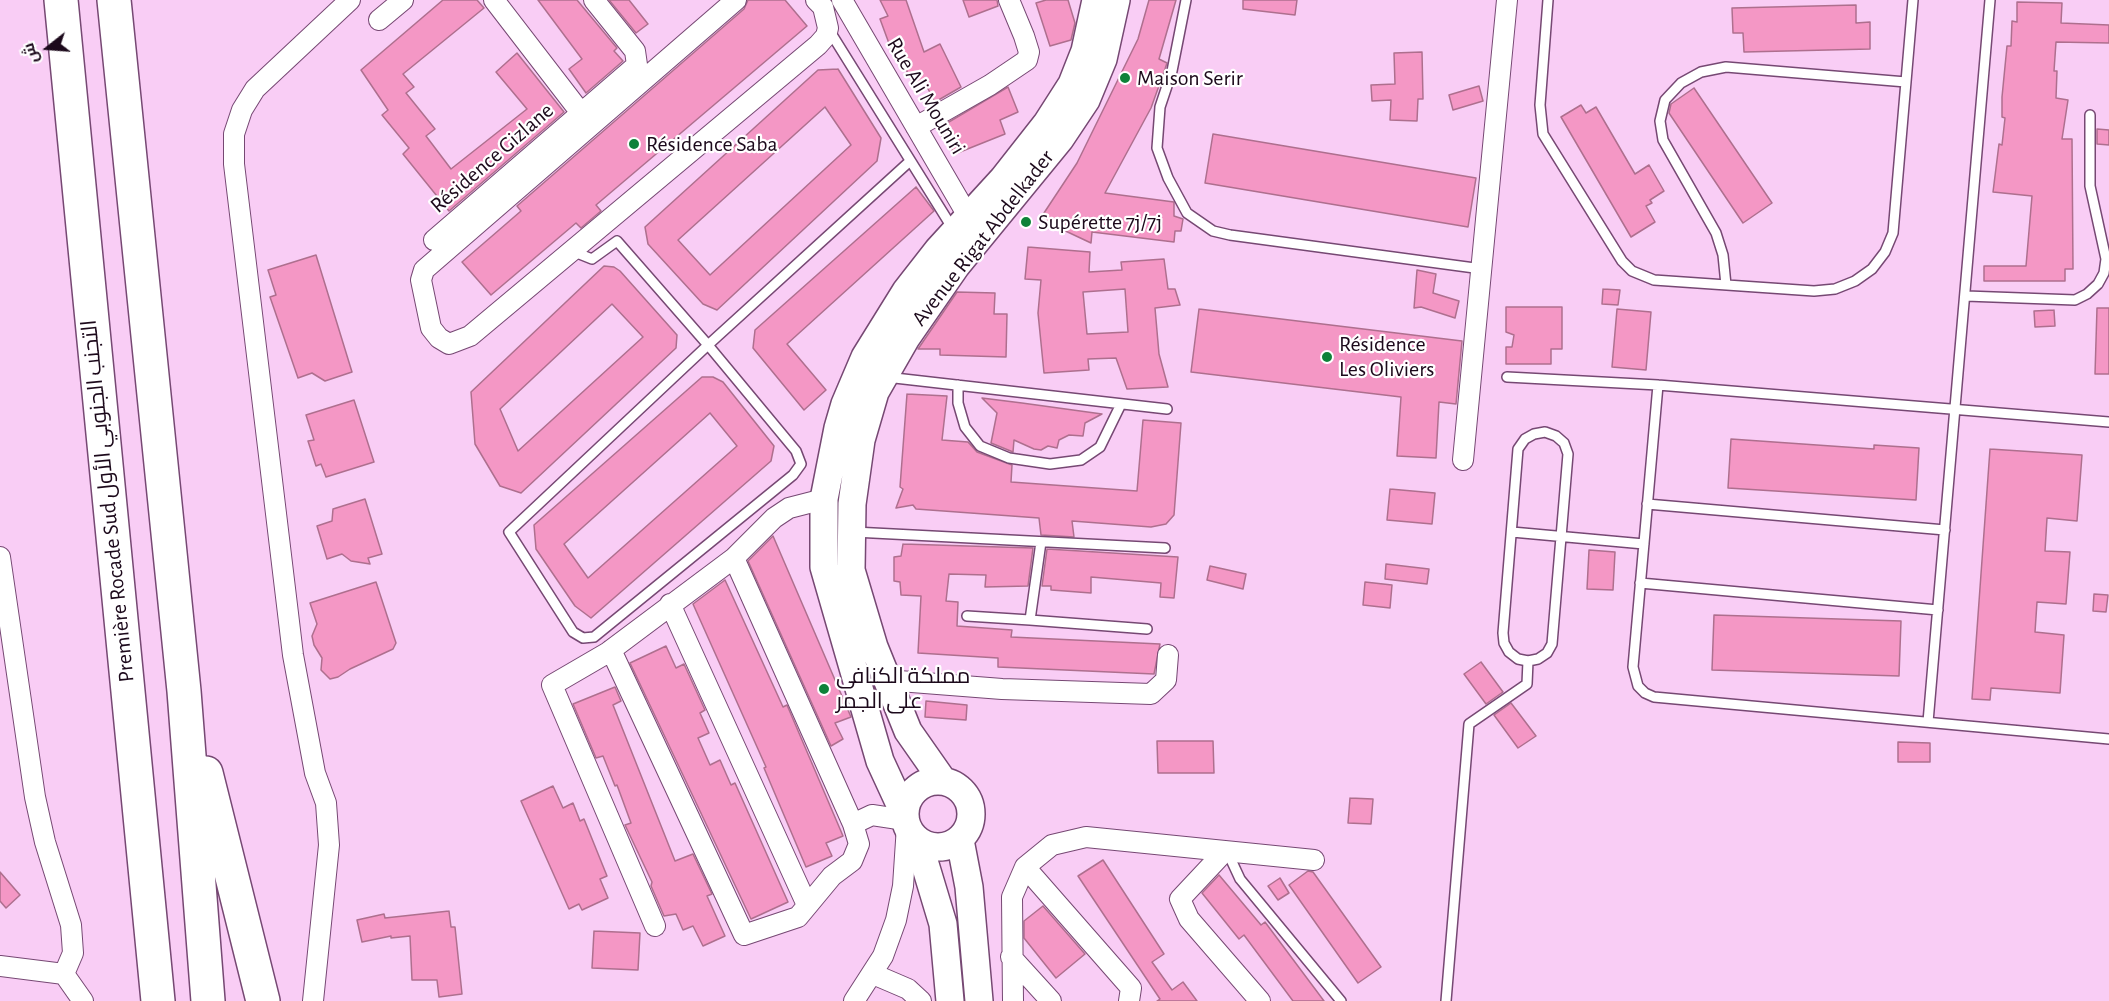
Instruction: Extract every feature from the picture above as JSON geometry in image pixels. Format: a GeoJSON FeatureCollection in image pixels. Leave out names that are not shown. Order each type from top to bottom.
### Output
{"type":"FeatureCollection","features":[{"type":"Feature","properties":{"kind":"highway","name":"Première Rocade Sud التجنب الجنوبي الأول"},"geometry":{"type":"LineString","coordinates":[[61,0],[158,1001]]}},
{"type":"Feature","properties":{"kind":"highway"},"geometry":{"type":"LineString","coordinates":[[114,0],[184,691],[208,1001]]}},
{"type":"Feature","properties":{"kind":"highway"},"geometry":{"type":"LineString","coordinates":[[184,691],[244,916],[263,1001]]}},
{"type":"Feature","properties":{"kind":"street"},"geometry":{"type":"LineString","coordinates":[[313,1001],[329,845],[326,803],[315,773],[293,655],[234,164],[234,134],[242,110],[255,89],[350,0]]}},
{"type":"Feature","properties":{"kind":"street"},"geometry":{"type":"LineString","coordinates":[[379,20],[403,0]]}},
{"type":"Feature","properties":{"kind":"street","name":"Résidence Gizlane"},"geometry":{"type":"LineString","coordinates":[[494,0],[581,113]]}},
{"type":"Feature","properties":{"kind":"street","name":"Résidence Gizlane"},"geometry":{"type":"LineString","coordinates":[[434,240],[637,65],[635,51],[594,0]]}},
{"type":"Feature","properties":{"kind":"street"},"geometry":{"type":"LineString","coordinates":[[736,0],[424,270],[421,280],[431,328],[439,338],[449,344],[470,336],[818,45],[826,36],[828,28],[823,7],[816,0]]}},
{"type":"Feature","properties":{"kind":"street","name":"Rue Ali Mouniri"},"geometry":{"type":"LineString","coordinates":[[842,0],[916,127],[961,224]]}},
{"type":"Feature","properties":{"kind":"street"},"geometry":{"type":"LineString","coordinates":[[916,127],[990,85],[1027,60],[1029,52],[1010,0]]}},
{"type":"Feature","properties":{"kind":"street"},"geometry":{"type":"LineString","coordinates":[[950,1001],[943,924],[909,825],[880,761],[830,593],[824,567],[824,499],[845,404],[865,357],[906,291],[961,224],[1003,179],[1047,123],[1072,84],[1085,51],[1096,0]]}},
{"type":"Feature","properties":{"kind":"street","name":"Avenue Rigat Abdelkader"},"geometry":{"type":"LineString","coordinates":[[943,781],[908,731],[886,680],[858,602],[851,570],[851,532],[852,504],[861,440],[875,392],[906,338],[956,266],[1060,140],[1086,100],[1103,59],[1116,0]]}},
{"type":"Feature","properties":{"kind":"street"},"geometry":{"type":"LineString","coordinates":[[1463,460],[1507,0]]}},
{"type":"Feature","properties":{"kind":"street"},"geometry":{"type":"LineString","coordinates":[[655,926],[552,685],[611,650],[734,558],[774,518],[789,508],[824,499]]}},
{"type":"Feature","properties":{"kind":"street"},"geometry":{"type":"LineString","coordinates":[[0,557],[35,797],[45,842],[71,926],[73,953],[64,974]]}},
{"type":"Feature","properties":{"kind":"street"},"geometry":{"type":"LineString","coordinates":[[611,650],[744,935],[798,917],[832,876],[852,861],[859,844],[853,824],[734,558]]}},
{"type":"Feature","properties":{"kind":"street"},"geometry":{"type":"LineString","coordinates":[[670,604],[807,905]]}},
{"type":"Feature","properties":{"kind":"street"},"geometry":{"type":"LineString","coordinates":[[886,680],[1002,689],[1151,693],[1166,680],[1168,655]]}},
{"type":"Feature","properties":{"kind":"street"},"geometry":{"type":"LineString","coordinates":[[853,824],[872,815],[909,825],[935,848],[952,845],[960,840],[970,824],[970,805],[960,789],[943,781],[927,782],[914,791],[909,825],[900,903],[891,936],[873,974],[854,1001]]}},
{"type":"Feature","properties":{"kind":"street"},"geometry":{"type":"LineString","coordinates":[[1013,1001],[1012,897],[1025,867],[1042,851],[1074,838],[1314,860]]}},
{"type":"Feature","properties":{"kind":"street"},"geometry":{"type":"LineString","coordinates":[[960,840],[969,887],[979,1001]]}},
{"type":"Feature","properties":{"kind":"street"},"geometry":{"type":"LineString","coordinates":[[1226,851],[1180,899],[1189,919],[1260,1001]]}},
{"type":"Feature","properties":{"kind":"street"},"geometry":{"type":"LineString","coordinates":[[1025,867],[1131,988],[1129,1001]]}},
{"type":"Feature","properties":{"kind":"street"},"geometry":{"type":"LineString","coordinates":[[1011,957],[1051,1001]]}},
{"type":"Feature","properties":{"kind":"street"},"geometry":{"type":"LineString","coordinates":[[0,966],[64,974],[83,1001]]}},
{"type":"Feature","properties":{"kind":"street"},"geometry":{"type":"LineString","coordinates":[[873,974],[897,983],[921,1001]]}},
{"type":"Feature","properties":{"kind":"lane"},"geometry":{"type":"LineString","coordinates":[[1186,0],[1172,71],[1160,107],[1157,148],[1168,178],[1187,213],[1213,231],[1230,235],[1482,269]]}},
{"type":"Feature","properties":{"kind":"lane"},"geometry":{"type":"LineString","coordinates":[[1548,0],[1540,105],[1543,134],[1622,261],[1632,271],[1654,280],[1814,291],[1835,289],[1855,281],[1872,269],[1885,252],[1893,233],[1912,0]]}},
{"type":"Feature","properties":{"kind":"lane"},"geometry":{"type":"LineString","coordinates":[[1928,722],[1990,0]]}},
{"type":"Feature","properties":{"kind":"lane"},"geometry":{"type":"LineString","coordinates":[[828,28],[909,162],[961,224]]}},
{"type":"Feature","properties":{"kind":"lane"},"geometry":{"type":"LineString","coordinates":[[1726,285],[1723,255],[1716,233],[1663,140],[1660,121],[1665,100],[1681,82],[1701,72],[1726,68],[1906,82]]}},
{"type":"Feature","properties":{"kind":"lane"},"geometry":{"type":"LineString","coordinates":[[1966,296],[2075,300],[2087,294],[2098,284],[2104,273],[2106,259],[2090,186],[2090,115]]}},
{"type":"Feature","properties":{"kind":"lane"},"geometry":{"type":"LineString","coordinates":[[572,251],[592,259],[616,241],[708,345],[796,451],[801,464],[799,471],[594,637],[583,638],[573,632],[509,532],[708,345],[909,162]]}},
{"type":"Feature","properties":{"kind":"lane"},"geometry":{"type":"LineString","coordinates":[[884,377],[1167,410]]}},
{"type":"Feature","properties":{"kind":"lane"},"geometry":{"type":"LineString","coordinates":[[1507,377],[1658,384],[2109,422]]}},
{"type":"Feature","properties":{"kind":"lane"},"geometry":{"type":"LineString","coordinates":[[1658,384],[1633,667],[1638,686],[1645,693],[1654,697],[2109,739]]}},
{"type":"Feature","properties":{"kind":"lane"},"geometry":{"type":"LineString","coordinates":[[958,385],[958,403],[965,427],[980,446],[1009,458],[1050,464],[1081,460],[1100,447],[1121,404]]}},
{"type":"Feature","properties":{"kind":"lane"},"geometry":{"type":"LineString","coordinates":[[1545,432],[1556,435],[1564,443],[1568,454],[1552,644],[1547,653],[1538,659],[1528,661],[1518,659],[1509,652],[1504,643],[1512,532],[1518,449],[1534,434],[1545,432]]}},
{"type":"Feature","properties":{"kind":"lane"},"geometry":{"type":"LineString","coordinates":[[1647,504],[1945,530]]}},
{"type":"Feature","properties":{"kind":"lane"},"geometry":{"type":"LineString","coordinates":[[851,532],[1165,548]]}},
{"type":"Feature","properties":{"kind":"lane"},"geometry":{"type":"LineString","coordinates":[[1512,532],[1644,544]]}},
{"type":"Feature","properties":{"kind":"lane"},"geometry":{"type":"LineString","coordinates":[[1030,620],[1041,542]]}},
{"type":"Feature","properties":{"kind":"lane"},"geometry":{"type":"LineString","coordinates":[[1640,583],[1938,610]]}},
{"type":"Feature","properties":{"kind":"lane"},"geometry":{"type":"LineString","coordinates":[[967,616],[1147,629]]}},
{"type":"Feature","properties":{"kind":"lane"},"geometry":{"type":"LineString","coordinates":[[1446,1001],[1469,724],[1527,684],[1528,661]]}},
{"type":"Feature","properties":{"kind":"lane"},"geometry":{"type":"LineString","coordinates":[[1226,851],[1240,879],[1341,1001]]}},
{"type":"Feature","properties":{"kind":"building"},"geometry":{"type":"Polygon","coordinates":[[[443,0],[477,0],[484,8],[403,74],[414,87],[406,93],[435,129],[426,136],[451,169],[527,109],[496,72],[517,53],[564,112],[449,211],[403,154],[409,148],[382,115],[388,110],[361,70],[443,0]]]}},
{"type":"Feature","properties":{"kind":"building"},"geometry":{"type":"Polygon","coordinates":[[[538,0],[577,0],[617,48],[614,51],[623,61],[586,93],[569,69],[582,59],[538,0]]]}},
{"type":"Feature","properties":{"kind":"building"},"geometry":{"type":"Polygon","coordinates":[[[609,0],[629,0],[648,24],[636,33],[609,0]]]}},
{"type":"Feature","properties":{"kind":"building","name":"Résidence Saba"},"geometry":{"type":"Polygon","coordinates":[[[748,0],[785,0],[807,26],[596,205],[601,211],[581,228],[576,223],[491,295],[462,262],[521,211],[517,206],[744,9],[748,0]]]}},
{"type":"Feature","properties":{"kind":"building"},"geometry":{"type":"Polygon","coordinates":[[[880,0],[906,0],[924,52],[940,44],[961,87],[935,102],[926,85],[916,90],[899,55],[894,57],[880,19],[888,16],[880,0]]]}},
{"type":"Feature","properties":{"kind":"building"},"geometry":{"type":"Polygon","coordinates":[[[963,0],[997,0],[998,6],[969,17],[963,0]]]}},
{"type":"Feature","properties":{"kind":"building"},"geometry":{"type":"Polygon","coordinates":[[[1046,0],[1068,0],[1075,23],[1071,40],[1050,46],[1036,3],[1046,0]]]}},
{"type":"Feature","properties":{"kind":"building"},"geometry":{"type":"Polygon","coordinates":[[[1149,0],[1176,0],[1159,59],[1167,63],[1151,108],[1105,193],[1174,202],[1174,216],[1183,219],[1181,231],[1175,231],[1174,242],[1092,232],[1091,243],[1040,219],[1077,163],[1138,39],[1149,0]]]}},
{"type":"Feature","properties":{"kind":"building"},"geometry":{"type":"Polygon","coordinates":[[[1243,0],[1297,0],[1295,15],[1243,9],[1243,0]]]}},
{"type":"Feature","properties":{"kind":"building"},"geometry":{"type":"Polygon","coordinates":[[[2017,2],[2062,3],[2061,23],[2109,25],[2109,43],[2056,42],[2054,71],[2057,71],[2056,98],[2068,100],[2062,139],[2072,139],[2073,269],[2065,269],[2065,281],[1984,281],[1984,266],[2026,266],[2032,196],[1993,192],[2005,118],[2002,117],[2002,97],[2007,46],[2011,46],[2012,21],[2017,22],[2017,2]]]}},
{"type":"Feature","properties":{"kind":"building"},"geometry":{"type":"Polygon","coordinates":[[[1856,5],[1856,23],[1870,22],[1870,49],[1744,52],[1743,33],[1733,33],[1732,8],[1856,5]]]}},
{"type":"Feature","properties":{"kind":"building"},"geometry":{"type":"Polygon","coordinates":[[[1422,52],[1423,99],[1418,99],[1417,121],[1390,120],[1391,100],[1372,101],[1371,85],[1395,84],[1394,53],[1422,52]]]}},
{"type":"Feature","properties":{"kind":"building"},"geometry":{"type":"Polygon","coordinates":[[[838,69],[881,138],[877,161],[717,310],[703,304],[648,244],[645,227],[818,70],[838,69]],[[825,107],[678,240],[710,275],[851,145],[825,107]]]}},
{"type":"Feature","properties":{"kind":"building"},"geometry":{"type":"Polygon","coordinates":[[[1479,86],[1483,101],[1453,110],[1449,95],[1479,86]]]}},
{"type":"Feature","properties":{"kind":"building"},"geometry":{"type":"Polygon","coordinates":[[[1008,87],[1018,112],[1000,120],[1005,134],[955,154],[937,129],[1008,87]]]}},
{"type":"Feature","properties":{"kind":"building"},"geometry":{"type":"Polygon","coordinates":[[[1694,88],[1772,203],[1743,223],[1669,113],[1671,104],[1694,88]]]}},
{"type":"Feature","properties":{"kind":"building"},"geometry":{"type":"Polygon","coordinates":[[[1581,105],[1586,113],[1596,107],[1635,174],[1649,165],[1664,191],[1650,200],[1652,203],[1646,206],[1655,222],[1631,237],[1561,117],[1581,105]]]}},
{"type":"Feature","properties":{"kind":"building"},"geometry":{"type":"Polygon","coordinates":[[[2097,129],[2109,130],[2109,145],[2097,144],[2097,129]]]}},
{"type":"Feature","properties":{"kind":"building"},"geometry":{"type":"Polygon","coordinates":[[[1213,134],[1476,178],[1468,227],[1205,183],[1213,134]]]}},
{"type":"Feature","properties":{"kind":"building"},"geometry":{"type":"Polygon","coordinates":[[[916,187],[934,211],[787,344],[826,390],[804,410],[753,348],[755,330],[916,187]]]}},
{"type":"Feature","properties":{"kind":"building"},"geometry":{"type":"Polygon","coordinates":[[[1028,247],[1090,252],[1089,272],[1122,270],[1121,262],[1164,259],[1168,289],[1175,289],[1180,305],[1155,308],[1159,354],[1168,387],[1127,389],[1116,358],[1088,359],[1089,370],[1044,373],[1038,313],[1041,280],[1025,279],[1028,247]],[[1125,289],[1083,292],[1087,334],[1128,332],[1125,289]]]}},
{"type":"Feature","properties":{"kind":"building"},"geometry":{"type":"Polygon","coordinates":[[[316,255],[352,372],[325,381],[312,373],[298,378],[270,297],[276,295],[268,270],[316,255]]]}},
{"type":"Feature","properties":{"kind":"building"},"geometry":{"type":"Polygon","coordinates":[[[604,266],[614,267],[620,271],[677,335],[676,348],[521,493],[500,486],[475,444],[471,392],[604,266]],[[612,304],[500,409],[518,451],[643,337],[612,304]]]}},
{"type":"Feature","properties":{"kind":"building"},"geometry":{"type":"Polygon","coordinates":[[[1417,270],[1436,274],[1433,293],[1459,301],[1455,318],[1421,307],[1414,308],[1417,270]]]}},
{"type":"Feature","properties":{"kind":"building"},"geometry":{"type":"Polygon","coordinates":[[[1603,289],[1620,290],[1618,305],[1602,304],[1603,289]]]}},
{"type":"Feature","properties":{"kind":"building"},"geometry":{"type":"Polygon","coordinates":[[[957,292],[995,293],[994,314],[1007,314],[1006,357],[940,355],[940,349],[918,349],[957,292]]]}},
{"type":"Feature","properties":{"kind":"building"},"geometry":{"type":"Polygon","coordinates":[[[1506,307],[1562,307],[1562,349],[1551,349],[1551,364],[1506,364],[1506,347],[1512,347],[1514,335],[1506,332],[1506,307]]]}},
{"type":"Feature","properties":{"kind":"building"},"geometry":{"type":"Polygon","coordinates":[[[2097,308],[2109,308],[2109,374],[2095,374],[2097,308]]]}},
{"type":"Feature","properties":{"kind":"building","name":"Résidence Les Oliviers"},"geometry":{"type":"Polygon","coordinates":[[[1199,309],[1462,341],[1456,404],[1439,402],[1436,458],[1397,456],[1401,397],[1191,372],[1199,309]]]}},
{"type":"Feature","properties":{"kind":"building"},"geometry":{"type":"Polygon","coordinates":[[[1617,309],[1651,312],[1646,370],[1612,367],[1617,309]]]}},
{"type":"Feature","properties":{"kind":"building"},"geometry":{"type":"Polygon","coordinates":[[[2054,310],[2055,326],[2035,327],[2034,311],[2054,310]]]}},
{"type":"Feature","properties":{"kind":"building"},"geometry":{"type":"Polygon","coordinates":[[[702,377],[713,377],[723,382],[774,446],[771,461],[591,618],[575,606],[536,549],[534,525],[702,377]],[[710,413],[564,544],[588,578],[737,446],[710,413]]]}},
{"type":"Feature","properties":{"kind":"building"},"geometry":{"type":"Polygon","coordinates":[[[907,394],[947,396],[942,440],[968,442],[977,452],[1012,465],[1011,482],[1137,491],[1143,420],[1181,423],[1174,515],[1166,524],[1151,527],[1072,521],[1074,537],[1041,535],[1039,518],[916,509],[913,505],[896,508],[903,489],[900,487],[907,394]]]}},
{"type":"Feature","properties":{"kind":"building"},"geometry":{"type":"Polygon","coordinates":[[[982,398],[1102,414],[1085,423],[1083,436],[1069,435],[1059,440],[1057,448],[1048,446],[1041,450],[1034,449],[1014,440],[1013,452],[991,443],[997,413],[982,398]]]}},
{"type":"Feature","properties":{"kind":"building"},"geometry":{"type":"Polygon","coordinates":[[[354,400],[374,462],[326,477],[321,464],[316,466],[308,441],[314,440],[306,415],[354,400]]]}},
{"type":"Feature","properties":{"kind":"building"},"geometry":{"type":"Polygon","coordinates":[[[1731,439],[1874,449],[1874,445],[1919,448],[1916,500],[1728,488],[1731,439]]]}},
{"type":"Feature","properties":{"kind":"building"},"geometry":{"type":"Polygon","coordinates":[[[1990,449],[2082,455],[2077,521],[2047,518],[2045,551],[2070,552],[2066,604],[2037,602],[2035,632],[2064,635],[2060,693],[1991,688],[1990,700],[1972,699],[1990,449]]]}},
{"type":"Feature","properties":{"kind":"building"},"geometry":{"type":"Polygon","coordinates":[[[1390,489],[1435,493],[1432,524],[1387,520],[1390,489]]]}},
{"type":"Feature","properties":{"kind":"building"},"geometry":{"type":"Polygon","coordinates":[[[365,499],[382,554],[368,558],[370,564],[351,561],[342,554],[327,559],[317,526],[332,521],[333,509],[365,499]]]}},
{"type":"Feature","properties":{"kind":"building"},"geometry":{"type":"Polygon","coordinates":[[[773,536],[851,717],[835,723],[843,739],[831,746],[748,561],[773,536]]]}},
{"type":"Feature","properties":{"kind":"building"},"geometry":{"type":"Polygon","coordinates":[[[903,544],[1033,548],[1028,586],[985,587],[986,575],[949,574],[946,601],[958,602],[957,626],[1012,630],[1011,637],[1160,644],[1154,674],[998,667],[998,658],[918,653],[921,596],[901,595],[900,582],[894,581],[894,557],[901,556],[903,544]]]}},
{"type":"Feature","properties":{"kind":"building"},"geometry":{"type":"Polygon","coordinates":[[[1047,549],[1178,557],[1174,598],[1160,597],[1161,583],[1091,577],[1091,593],[1051,590],[1051,586],[1042,586],[1047,549]]]}},
{"type":"Feature","properties":{"kind":"building"},"geometry":{"type":"Polygon","coordinates":[[[1589,550],[1615,552],[1613,590],[1587,589],[1589,550]]]}},
{"type":"Feature","properties":{"kind":"building"},"geometry":{"type":"Polygon","coordinates":[[[1386,564],[1429,569],[1427,584],[1385,579],[1386,564]]]}},
{"type":"Feature","properties":{"kind":"building"},"geometry":{"type":"Polygon","coordinates":[[[1210,566],[1246,574],[1243,589],[1207,580],[1210,566]]]}},
{"type":"Feature","properties":{"kind":"building"},"geometry":{"type":"Polygon","coordinates":[[[725,580],[783,707],[787,705],[843,836],[826,843],[832,856],[806,867],[764,768],[766,767],[693,604],[725,580]]]}},
{"type":"Feature","properties":{"kind":"building"},"geometry":{"type":"Polygon","coordinates":[[[376,582],[396,643],[393,649],[330,679],[321,670],[322,658],[314,645],[312,636],[317,624],[310,603],[376,582]]]}},
{"type":"Feature","properties":{"kind":"building"},"geometry":{"type":"Polygon","coordinates":[[[1365,582],[1392,585],[1390,608],[1363,605],[1365,582]]]}},
{"type":"Feature","properties":{"kind":"building"},"geometry":{"type":"Polygon","coordinates":[[[2094,594],[2108,595],[2106,612],[2093,611],[2094,594]]]}},
{"type":"Feature","properties":{"kind":"building"},"geometry":{"type":"Polygon","coordinates":[[[1714,615],[1901,621],[1899,676],[1712,670],[1714,615]]]}},
{"type":"Feature","properties":{"kind":"building"},"geometry":{"type":"Polygon","coordinates":[[[666,646],[676,668],[684,664],[705,710],[700,713],[709,733],[698,738],[710,765],[720,760],[731,785],[735,783],[788,902],[751,919],[630,663],[666,646]]]}},
{"type":"Feature","properties":{"kind":"building"},"geometry":{"type":"Polygon","coordinates":[[[1481,662],[1503,692],[1486,704],[1464,674],[1481,662]]]}},
{"type":"Feature","properties":{"kind":"building"},"geometry":{"type":"Polygon","coordinates":[[[615,687],[621,701],[613,705],[675,861],[693,854],[712,894],[707,896],[725,936],[703,946],[693,926],[683,930],[676,914],[664,916],[651,886],[652,882],[625,825],[631,823],[617,785],[615,786],[603,756],[596,758],[573,704],[615,687]]]}},
{"type":"Feature","properties":{"kind":"building"},"geometry":{"type":"Polygon","coordinates":[[[926,701],[967,705],[966,720],[925,717],[926,701]]]}},
{"type":"Feature","properties":{"kind":"building"},"geometry":{"type":"Polygon","coordinates":[[[1511,703],[1536,736],[1518,748],[1494,715],[1511,703]]]}},
{"type":"Feature","properties":{"kind":"building"},"geometry":{"type":"Polygon","coordinates":[[[1157,741],[1213,741],[1214,773],[1158,773],[1157,741]]]}},
{"type":"Feature","properties":{"kind":"building"},"geometry":{"type":"Polygon","coordinates":[[[1898,742],[1930,743],[1930,762],[1898,762],[1898,742]]]}},
{"type":"Feature","properties":{"kind":"building"},"geometry":{"type":"Polygon","coordinates":[[[553,786],[563,808],[573,803],[580,821],[584,819],[607,876],[600,879],[608,898],[582,910],[579,904],[569,909],[521,801],[553,786]]]}},
{"type":"Feature","properties":{"kind":"building"},"geometry":{"type":"Polygon","coordinates":[[[1350,798],[1373,799],[1371,824],[1348,823],[1350,798]]]}},
{"type":"Feature","properties":{"kind":"building"},"geometry":{"type":"Polygon","coordinates":[[[1103,860],[1164,954],[1152,962],[1172,990],[1183,982],[1197,1001],[1157,1001],[1160,999],[1078,876],[1103,860]]]}},
{"type":"Feature","properties":{"kind":"building"},"geometry":{"type":"Polygon","coordinates":[[[1308,871],[1313,872],[1381,967],[1358,983],[1289,885],[1308,871]]]}},
{"type":"Feature","properties":{"kind":"building"},"geometry":{"type":"Polygon","coordinates":[[[0,872],[20,895],[6,908],[0,901],[0,872]]]}},
{"type":"Feature","properties":{"kind":"building"},"geometry":{"type":"Polygon","coordinates":[[[1219,875],[1261,925],[1265,922],[1324,1001],[1293,1001],[1244,935],[1239,939],[1202,893],[1219,875]]]}},
{"type":"Feature","properties":{"kind":"building"},"geometry":{"type":"Polygon","coordinates":[[[1280,878],[1289,893],[1278,900],[1268,886],[1280,878]]]}},
{"type":"Feature","properties":{"kind":"building"},"geometry":{"type":"Polygon","coordinates":[[[1043,906],[1085,954],[1056,978],[1024,938],[1024,921],[1043,906]]]}},
{"type":"Feature","properties":{"kind":"building"},"geometry":{"type":"Polygon","coordinates":[[[449,911],[451,927],[455,927],[462,994],[439,997],[437,980],[412,980],[410,936],[391,938],[391,936],[362,942],[357,920],[384,914],[385,918],[449,911]]]}},
{"type":"Feature","properties":{"kind":"building"},"geometry":{"type":"Polygon","coordinates":[[[594,931],[640,933],[638,970],[592,968],[594,931]]]}},
{"type":"Feature","properties":{"kind":"place","name":"Maison Serir"},"geometry":{"type":"Point","coordinates":[1125,78]}},
{"type":"Feature","properties":{"kind":"place","name":"Résidence Saba"},"geometry":{"type":"Point","coordinates":[634,144]}},
{"type":"Feature","properties":{"kind":"place","name":"Supérette 7j/7j"},"geometry":{"type":"Point","coordinates":[1026,222]}},
{"type":"Feature","properties":{"kind":"place","name":"Résidence Les Oliviers"},"geometry":{"type":"Point","coordinates":[1327,357]}},
{"type":"Feature","properties":{"kind":"place","name":"مملكة الكنافى على الجمر"},"geometry":{"type":"Point","coordinates":[824,689]}}]}
